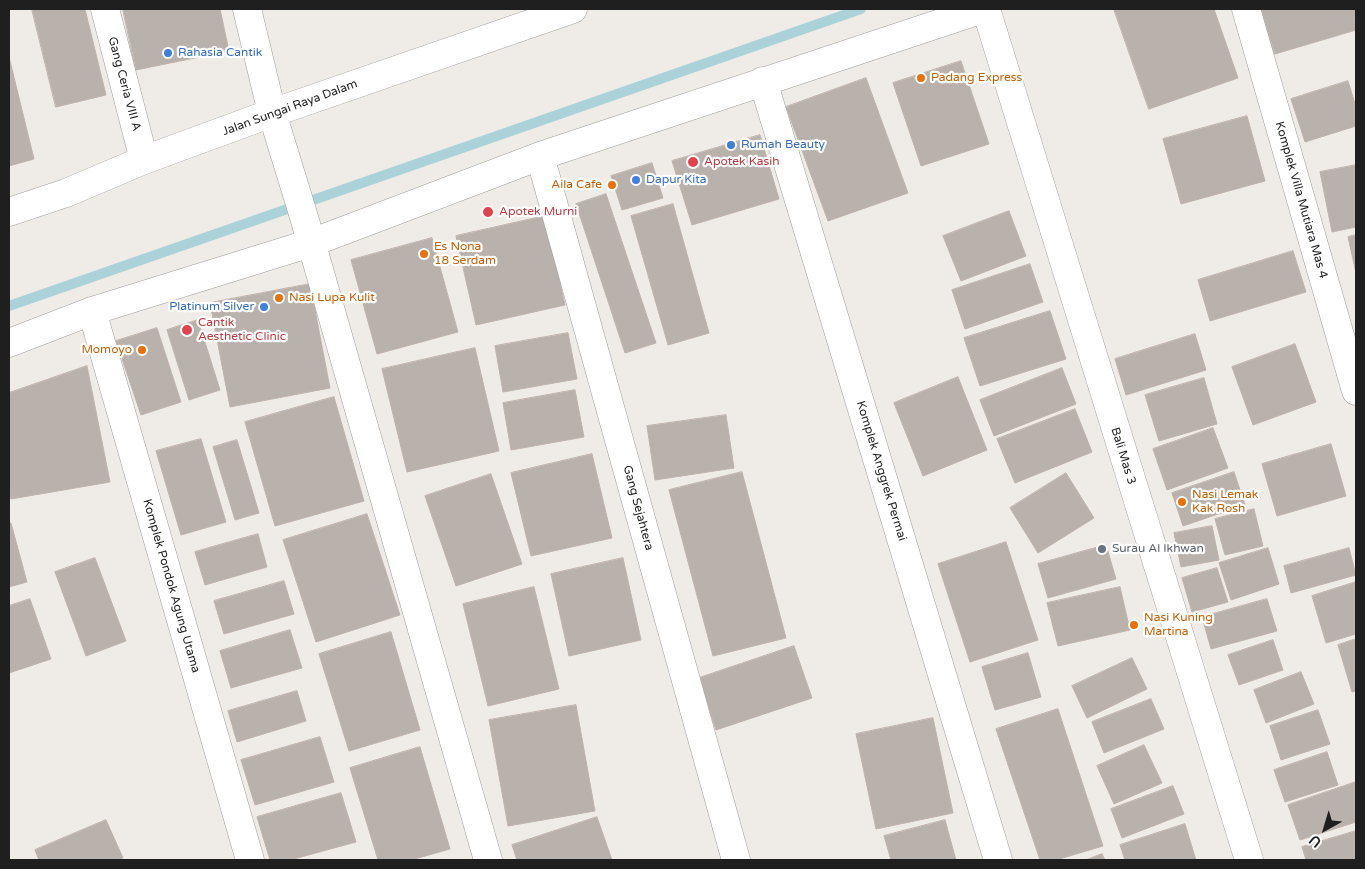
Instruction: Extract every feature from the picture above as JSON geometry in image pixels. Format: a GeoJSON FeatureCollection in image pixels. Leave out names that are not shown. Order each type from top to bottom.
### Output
{"type":"FeatureCollection","features":[{"type":"Feature","properties":{"kind":"street","name":"Gang Ceria VIII A"},"geometry":{"type":"LineString","coordinates":[[105,9],[144,160]]}},
{"type":"Feature","properties":{"kind":"street"},"geometry":{"type":"LineString","coordinates":[[247,9],[272,114],[304,217],[488,860]]}},
{"type":"Feature","properties":{"kind":"street","name":"Jalan Sungai Raya Dalam"},"geometry":{"type":"LineString","coordinates":[[9,212],[66,193],[144,160],[573,9]]}},
{"type":"Feature","properties":{"kind":"street"},"geometry":{"type":"LineString","coordinates":[[9,343],[92,311],[311,243],[540,156],[984,9]]}},
{"type":"Feature","properties":{"kind":"street","name":"Bali Mas 3"},"geometry":{"type":"LineString","coordinates":[[984,9],[1249,860]]}},
{"type":"Feature","properties":{"kind":"street","name":"Komplek Villa Mutiara Mas 4"},"geometry":{"type":"LineString","coordinates":[[1246,9],[1356,391]]}},
{"type":"Feature","properties":{"kind":"street","name":"Komplek Anggrek Permai"},"geometry":{"type":"LineString","coordinates":[[763,81],[998,860]]}},
{"type":"Feature","properties":{"kind":"street","name":"Gang Sejahtera"},"geometry":{"type":"LineString","coordinates":[[540,156],[736,860]]}},
{"type":"Feature","properties":{"kind":"street","name":"Komplek Pondok Agung Utama"},"geometry":{"type":"LineString","coordinates":[[92,311],[250,860]]}},
{"type":"Feature","properties":{"kind":"building"},"geometry":{"type":"Polygon","coordinates":[[[32,9],[85,9],[106,95],[56,107],[32,9]]]}},
{"type":"Feature","properties":{"kind":"building"},"geometry":{"type":"Polygon","coordinates":[[[123,9],[220,9],[229,51],[136,70],[123,9]]]}},
{"type":"Feature","properties":{"kind":"building"},"geometry":{"type":"Polygon","coordinates":[[[1114,9],[1214,9],[1238,78],[1149,109],[1114,9]]]}},
{"type":"Feature","properties":{"kind":"building"},"geometry":{"type":"Polygon","coordinates":[[[1261,9],[1356,9],[1356,30],[1275,54],[1261,9]]]}},
{"type":"Feature","properties":{"kind":"building"},"geometry":{"type":"Polygon","coordinates":[[[9,57],[34,159],[9,166],[9,57]]]}},
{"type":"Feature","properties":{"kind":"building"},"geometry":{"type":"Polygon","coordinates":[[[961,61],[989,144],[921,166],[893,83],[961,61]]]}},
{"type":"Feature","properties":{"kind":"building"},"geometry":{"type":"Polygon","coordinates":[[[866,78],[908,193],[828,221],[786,107],[866,78]]]}},
{"type":"Feature","properties":{"kind":"building"},"geometry":{"type":"Polygon","coordinates":[[[1348,81],[1356,107],[1356,126],[1305,142],[1291,99],[1348,81]]]}},
{"type":"Feature","properties":{"kind":"building"},"geometry":{"type":"Polygon","coordinates":[[[1247,116],[1265,181],[1181,204],[1163,139],[1247,116]]]}},
{"type":"Feature","properties":{"kind":"building"},"geometry":{"type":"Polygon","coordinates":[[[760,135],[779,199],[692,225],[672,161],[760,135]]]}},
{"type":"Feature","properties":{"kind":"building"},"geometry":{"type":"Polygon","coordinates":[[[652,163],[663,198],[622,210],[611,176],[652,163]]]}},
{"type":"Feature","properties":{"kind":"building"},"geometry":{"type":"Polygon","coordinates":[[[1356,165],[1356,227],[1332,232],[1320,172],[1356,165]]]}},
{"type":"Feature","properties":{"kind":"building"},"geometry":{"type":"Polygon","coordinates":[[[606,194],[656,343],[625,353],[576,204],[606,194]]]}},
{"type":"Feature","properties":{"kind":"building"},"geometry":{"type":"Polygon","coordinates":[[[673,204],[709,333],[668,345],[631,216],[673,204]]]}},
{"type":"Feature","properties":{"kind":"building"},"geometry":{"type":"Polygon","coordinates":[[[1009,211],[1026,256],[961,281],[943,236],[1009,211]]]}},
{"type":"Feature","properties":{"kind":"building"},"geometry":{"type":"Polygon","coordinates":[[[545,216],[565,305],[476,325],[456,236],[545,216]]]}},
{"type":"Feature","properties":{"kind":"building"},"geometry":{"type":"Polygon","coordinates":[[[1356,235],[1356,273],[1348,237],[1356,235]]]}},
{"type":"Feature","properties":{"kind":"building"},"geometry":{"type":"Polygon","coordinates":[[[432,238],[458,332],[377,354],[351,260],[432,238]]]}},
{"type":"Feature","properties":{"kind":"building"},"geometry":{"type":"Polygon","coordinates":[[[1293,251],[1306,292],[1210,321],[1198,280],[1293,251]]]}},
{"type":"Feature","properties":{"kind":"building"},"geometry":{"type":"Polygon","coordinates":[[[1030,264],[1043,302],[965,329],[952,290],[1030,264]]]}},
{"type":"Feature","properties":{"kind":"building"},"geometry":{"type":"Polygon","coordinates":[[[310,284],[330,388],[230,407],[210,303],[310,284]]]}},
{"type":"Feature","properties":{"kind":"building"},"geometry":{"type":"Polygon","coordinates":[[[1050,311],[1066,359],[980,386],[964,338],[1050,311]]]}},
{"type":"Feature","properties":{"kind":"building"},"geometry":{"type":"Polygon","coordinates":[[[198,320],[220,390],[189,400],[167,330],[198,320]]]}},
{"type":"Feature","properties":{"kind":"building"},"geometry":{"type":"Polygon","coordinates":[[[157,328],[181,402],[141,415],[116,341],[157,328]]]}},
{"type":"Feature","properties":{"kind":"building"},"geometry":{"type":"Polygon","coordinates":[[[568,333],[577,379],[503,392],[495,346],[568,333]]]}},
{"type":"Feature","properties":{"kind":"building"},"geometry":{"type":"Polygon","coordinates":[[[1195,334],[1206,370],[1126,395],[1115,359],[1195,334]]]}},
{"type":"Feature","properties":{"kind":"building"},"geometry":{"type":"Polygon","coordinates":[[[1295,344],[1316,402],[1253,425],[1232,367],[1295,344]]]}},
{"type":"Feature","properties":{"kind":"building"},"geometry":{"type":"Polygon","coordinates":[[[475,348],[499,451],[407,472],[382,369],[475,348]]]}},
{"type":"Feature","properties":{"kind":"building"},"geometry":{"type":"Polygon","coordinates":[[[87,366],[110,482],[11,499],[9,491],[9,393],[87,366]]]}},
{"type":"Feature","properties":{"kind":"building"},"geometry":{"type":"Polygon","coordinates":[[[1062,368],[1076,404],[994,436],[980,400],[1062,368]]]}},
{"type":"Feature","properties":{"kind":"building"},"geometry":{"type":"Polygon","coordinates":[[[958,377],[987,450],[923,476],[894,403],[958,377]]]}},
{"type":"Feature","properties":{"kind":"building"},"geometry":{"type":"Polygon","coordinates":[[[1204,378],[1217,424],[1159,441],[1145,395],[1204,378]]]}},
{"type":"Feature","properties":{"kind":"building"},"geometry":{"type":"Polygon","coordinates":[[[575,390],[584,437],[511,450],[503,403],[575,390]]]}},
{"type":"Feature","properties":{"kind":"building"},"geometry":{"type":"Polygon","coordinates":[[[334,397],[364,501],[275,526],[245,422],[334,397]]]}},
{"type":"Feature","properties":{"kind":"building"},"geometry":{"type":"Polygon","coordinates":[[[1075,409],[1092,452],[1015,483],[997,439],[1075,409]]]}},
{"type":"Feature","properties":{"kind":"building"},"geometry":{"type":"Polygon","coordinates":[[[726,415],[734,468],[655,480],[647,426],[726,415]]]}},
{"type":"Feature","properties":{"kind":"building"},"geometry":{"type":"Polygon","coordinates":[[[1213,428],[1228,468],[1167,490],[1153,449],[1213,428]]]}},
{"type":"Feature","properties":{"kind":"building"},"geometry":{"type":"Polygon","coordinates":[[[201,439],[226,522],[181,535],[156,451],[201,439]]]}},
{"type":"Feature","properties":{"kind":"building"},"geometry":{"type":"Polygon","coordinates":[[[237,440],[259,513],[235,520],[213,447],[237,440]]]}},
{"type":"Feature","properties":{"kind":"building"},"geometry":{"type":"Polygon","coordinates":[[[1331,444],[1346,496],[1277,516],[1262,464],[1331,444]]]}},
{"type":"Feature","properties":{"kind":"building"},"geometry":{"type":"Polygon","coordinates":[[[592,454],[612,538],[531,556],[511,473],[592,454]]]}},
{"type":"Feature","properties":{"kind":"building"},"geometry":{"type":"Polygon","coordinates":[[[742,472],[786,638],[713,656],[669,490],[742,472]]]}},
{"type":"Feature","properties":{"kind":"building"},"geometry":{"type":"Polygon","coordinates":[[[1234,472],[1245,505],[1183,526],[1172,493],[1234,472]]]}},
{"type":"Feature","properties":{"kind":"building"},"geometry":{"type":"Polygon","coordinates":[[[1066,473],[1094,518],[1038,553],[1010,508],[1066,473]]]}},
{"type":"Feature","properties":{"kind":"building"},"geometry":{"type":"Polygon","coordinates":[[[491,474],[522,564],[456,586],[425,496],[491,474]]]}},
{"type":"Feature","properties":{"kind":"building"},"geometry":{"type":"Polygon","coordinates":[[[1254,509],[1263,546],[1225,555],[1215,519],[1254,509]]]}},
{"type":"Feature","properties":{"kind":"building"},"geometry":{"type":"Polygon","coordinates":[[[367,514],[400,615],[316,642],[283,540],[367,514]]]}},
{"type":"Feature","properties":{"kind":"building"},"geometry":{"type":"Polygon","coordinates":[[[9,523],[11,523],[27,582],[9,587],[9,523]]]}},
{"type":"Feature","properties":{"kind":"building"},"geometry":{"type":"Polygon","coordinates":[[[1212,526],[1219,560],[1181,567],[1174,533],[1212,526]]]}},
{"type":"Feature","properties":{"kind":"building"},"geometry":{"type":"Polygon","coordinates":[[[258,534],[267,567],[205,585],[195,552],[258,534]]]}},
{"type":"Feature","properties":{"kind":"building"},"geometry":{"type":"Polygon","coordinates":[[[1006,542],[1038,640],[970,662],[938,564],[1006,542]]]}},
{"type":"Feature","properties":{"kind":"building"},"geometry":{"type":"Polygon","coordinates":[[[1106,545],[1116,579],[1048,598],[1038,564],[1106,545]]]}},
{"type":"Feature","properties":{"kind":"building"},"geometry":{"type":"Polygon","coordinates":[[[1268,548],[1279,584],[1231,600],[1219,563],[1268,548]]]}},
{"type":"Feature","properties":{"kind":"building"},"geometry":{"type":"Polygon","coordinates":[[[1349,548],[1356,575],[1291,593],[1284,566],[1349,548]]]}},
{"type":"Feature","properties":{"kind":"building"},"geometry":{"type":"Polygon","coordinates":[[[95,558],[126,641],[86,656],[55,572],[95,558]]]}},
{"type":"Feature","properties":{"kind":"building"},"geometry":{"type":"Polygon","coordinates":[[[623,558],[641,640],[569,656],[551,574],[623,558]]]}},
{"type":"Feature","properties":{"kind":"building"},"geometry":{"type":"Polygon","coordinates":[[[1217,568],[1228,602],[1192,612],[1182,578],[1217,568]]]}},
{"type":"Feature","properties":{"kind":"building"},"geometry":{"type":"Polygon","coordinates":[[[284,581],[294,614],[224,634],[214,601],[284,581]]]}},
{"type":"Feature","properties":{"kind":"building"},"geometry":{"type":"Polygon","coordinates":[[[1356,582],[1356,634],[1326,643],[1312,596],[1356,582]]]}},
{"type":"Feature","properties":{"kind":"building"},"geometry":{"type":"Polygon","coordinates":[[[534,587],[559,689],[488,706],[463,604],[534,587]]]}},
{"type":"Feature","properties":{"kind":"building"},"geometry":{"type":"Polygon","coordinates":[[[1120,587],[1130,630],[1058,646],[1047,603],[1120,587]]]}},
{"type":"Feature","properties":{"kind":"building"},"geometry":{"type":"Polygon","coordinates":[[[30,599],[51,659],[9,673],[9,606],[30,599]]]}},
{"type":"Feature","properties":{"kind":"building"},"geometry":{"type":"Polygon","coordinates":[[[1267,599],[1277,631],[1211,649],[1202,617],[1267,599]]]}},
{"type":"Feature","properties":{"kind":"building"},"geometry":{"type":"Polygon","coordinates":[[[290,630],[302,668],[231,688],[220,651],[290,630]]]}},
{"type":"Feature","properties":{"kind":"building"},"geometry":{"type":"Polygon","coordinates":[[[391,632],[420,730],[349,751],[319,654],[391,632]]]}},
{"type":"Feature","properties":{"kind":"building"},"geometry":{"type":"Polygon","coordinates":[[[1356,639],[1356,691],[1352,692],[1338,645],[1356,639]]]}},
{"type":"Feature","properties":{"kind":"building"},"geometry":{"type":"Polygon","coordinates":[[[1273,640],[1283,670],[1239,685],[1228,655],[1273,640]]]}},
{"type":"Feature","properties":{"kind":"building"},"geometry":{"type":"Polygon","coordinates":[[[794,646],[812,698],[716,730],[699,678],[794,646]]]}},
{"type":"Feature","properties":{"kind":"building"},"geometry":{"type":"Polygon","coordinates":[[[1028,653],[1041,697],[995,710],[982,667],[1028,653]]]}},
{"type":"Feature","properties":{"kind":"building"},"geometry":{"type":"Polygon","coordinates":[[[1132,658],[1147,689],[1087,718],[1072,686],[1132,658]]]}},
{"type":"Feature","properties":{"kind":"building"},"geometry":{"type":"Polygon","coordinates":[[[1301,672],[1314,704],[1266,723],[1254,690],[1301,672]]]}},
{"type":"Feature","properties":{"kind":"building"},"geometry":{"type":"Polygon","coordinates":[[[297,691],[306,721],[237,742],[228,711],[297,691]]]}},
{"type":"Feature","properties":{"kind":"building"},"geometry":{"type":"Polygon","coordinates":[[[1151,699],[1164,729],[1104,753],[1092,722],[1151,699]]]}},
{"type":"Feature","properties":{"kind":"building"},"geometry":{"type":"Polygon","coordinates":[[[576,705],[595,811],[508,826],[489,720],[576,705]]]}},
{"type":"Feature","properties":{"kind":"building"},"geometry":{"type":"Polygon","coordinates":[[[1058,709],[1103,846],[1056,860],[1040,860],[996,729],[1058,709]]]}},
{"type":"Feature","properties":{"kind":"building"},"geometry":{"type":"Polygon","coordinates":[[[1318,710],[1330,744],[1281,760],[1270,726],[1318,710]]]}},
{"type":"Feature","properties":{"kind":"building"},"geometry":{"type":"Polygon","coordinates":[[[933,718],[953,813],[876,829],[856,734],[933,718]]]}},
{"type":"Feature","properties":{"kind":"building"},"geometry":{"type":"Polygon","coordinates":[[[320,737],[334,782],[255,805],[241,760],[320,737]]]}},
{"type":"Feature","properties":{"kind":"building"},"geometry":{"type":"Polygon","coordinates":[[[1144,745],[1162,783],[1114,804],[1097,766],[1144,745]]]}},
{"type":"Feature","properties":{"kind":"building"},"geometry":{"type":"Polygon","coordinates":[[[420,747],[450,849],[411,860],[378,860],[350,768],[420,747]]]}},
{"type":"Feature","properties":{"kind":"building"},"geometry":{"type":"Polygon","coordinates":[[[1327,752],[1338,785],[1285,802],[1274,770],[1327,752]]]}},
{"type":"Feature","properties":{"kind":"building"},"geometry":{"type":"Polygon","coordinates":[[[1356,782],[1356,822],[1300,840],[1288,805],[1356,782]]]}},
{"type":"Feature","properties":{"kind":"building"},"geometry":{"type":"Polygon","coordinates":[[[1173,786],[1184,814],[1122,838],[1111,809],[1173,786]]]}},
{"type":"Feature","properties":{"kind":"building"},"geometry":{"type":"Polygon","coordinates":[[[341,793],[356,842],[290,860],[270,860],[257,817],[341,793]]]}},
{"type":"Feature","properties":{"kind":"building"},"geometry":{"type":"Polygon","coordinates":[[[597,817],[612,860],[517,860],[512,845],[597,817]]]}},
{"type":"Feature","properties":{"kind":"building"},"geometry":{"type":"Polygon","coordinates":[[[106,820],[123,858],[117,860],[39,860],[35,850],[106,820]]]}},
{"type":"Feature","properties":{"kind":"building"},"geometry":{"type":"Polygon","coordinates":[[[945,820],[956,860],[891,860],[884,836],[945,820]]]}},
{"type":"Feature","properties":{"kind":"building"},"geometry":{"type":"Polygon","coordinates":[[[1185,824],[1196,860],[1125,860],[1120,845],[1185,824]]]}},
{"type":"Feature","properties":{"kind":"building"},"geometry":{"type":"Polygon","coordinates":[[[1356,831],[1356,860],[1306,860],[1302,847],[1356,831]]]}},
{"type":"Feature","properties":{"kind":"building"},"geometry":{"type":"Polygon","coordinates":[[[1102,854],[1105,860],[1086,860],[1102,854]]]}},
{"type":"Feature","properties":{"kind":"waterway"},"geometry":{"type":"LineString","coordinates":[[9,306],[861,9]]}},
{"type":"Feature","properties":{"kind":"place","name":"Rahasia Cantik"},"geometry":{"type":"Point","coordinates":[168,53]}},
{"type":"Feature","properties":{"kind":"place","name":"Padang Express"},"geometry":{"type":"Point","coordinates":[921,78]}},
{"type":"Feature","properties":{"kind":"place","name":"Rumah Beauty"},"geometry":{"type":"Point","coordinates":[731,145]}},
{"type":"Feature","properties":{"kind":"place","name":"Apotek Kasih"},"geometry":{"type":"Point","coordinates":[693,162]}},
{"type":"Feature","properties":{"kind":"place","name":"Dapur Kita"},"geometry":{"type":"Point","coordinates":[636,180]}},
{"type":"Feature","properties":{"kind":"place","name":"Aila Cafe"},"geometry":{"type":"Point","coordinates":[612,185]}},
{"type":"Feature","properties":{"kind":"place","name":"Apotek Murni"},"geometry":{"type":"Point","coordinates":[488,212]}},
{"type":"Feature","properties":{"kind":"place","name":"Es Nona 18 Serdam"},"geometry":{"type":"Point","coordinates":[424,254]}},
{"type":"Feature","properties":{"kind":"place","name":"Nasi Lupa Kulit"},"geometry":{"type":"Point","coordinates":[279,298]}},
{"type":"Feature","properties":{"kind":"place","name":"Platinum Silver"},"geometry":{"type":"Point","coordinates":[264,307]}},
{"type":"Feature","properties":{"kind":"place","name":"Cantik Aesthetic Clinic"},"geometry":{"type":"Point","coordinates":[187,330]}},
{"type":"Feature","properties":{"kind":"place","name":"Momoyo"},"geometry":{"type":"Point","coordinates":[142,350]}},
{"type":"Feature","properties":{"kind":"place","name":"Nasi Lemak Kak Rosh"},"geometry":{"type":"Point","coordinates":[1182,502]}},
{"type":"Feature","properties":{"kind":"place","name":"Surau Al Ikhwan"},"geometry":{"type":"Point","coordinates":[1102,549]}},
{"type":"Feature","properties":{"kind":"place","name":"Nasi Kuning Martina"},"geometry":{"type":"Point","coordinates":[1134,625]}}]}
